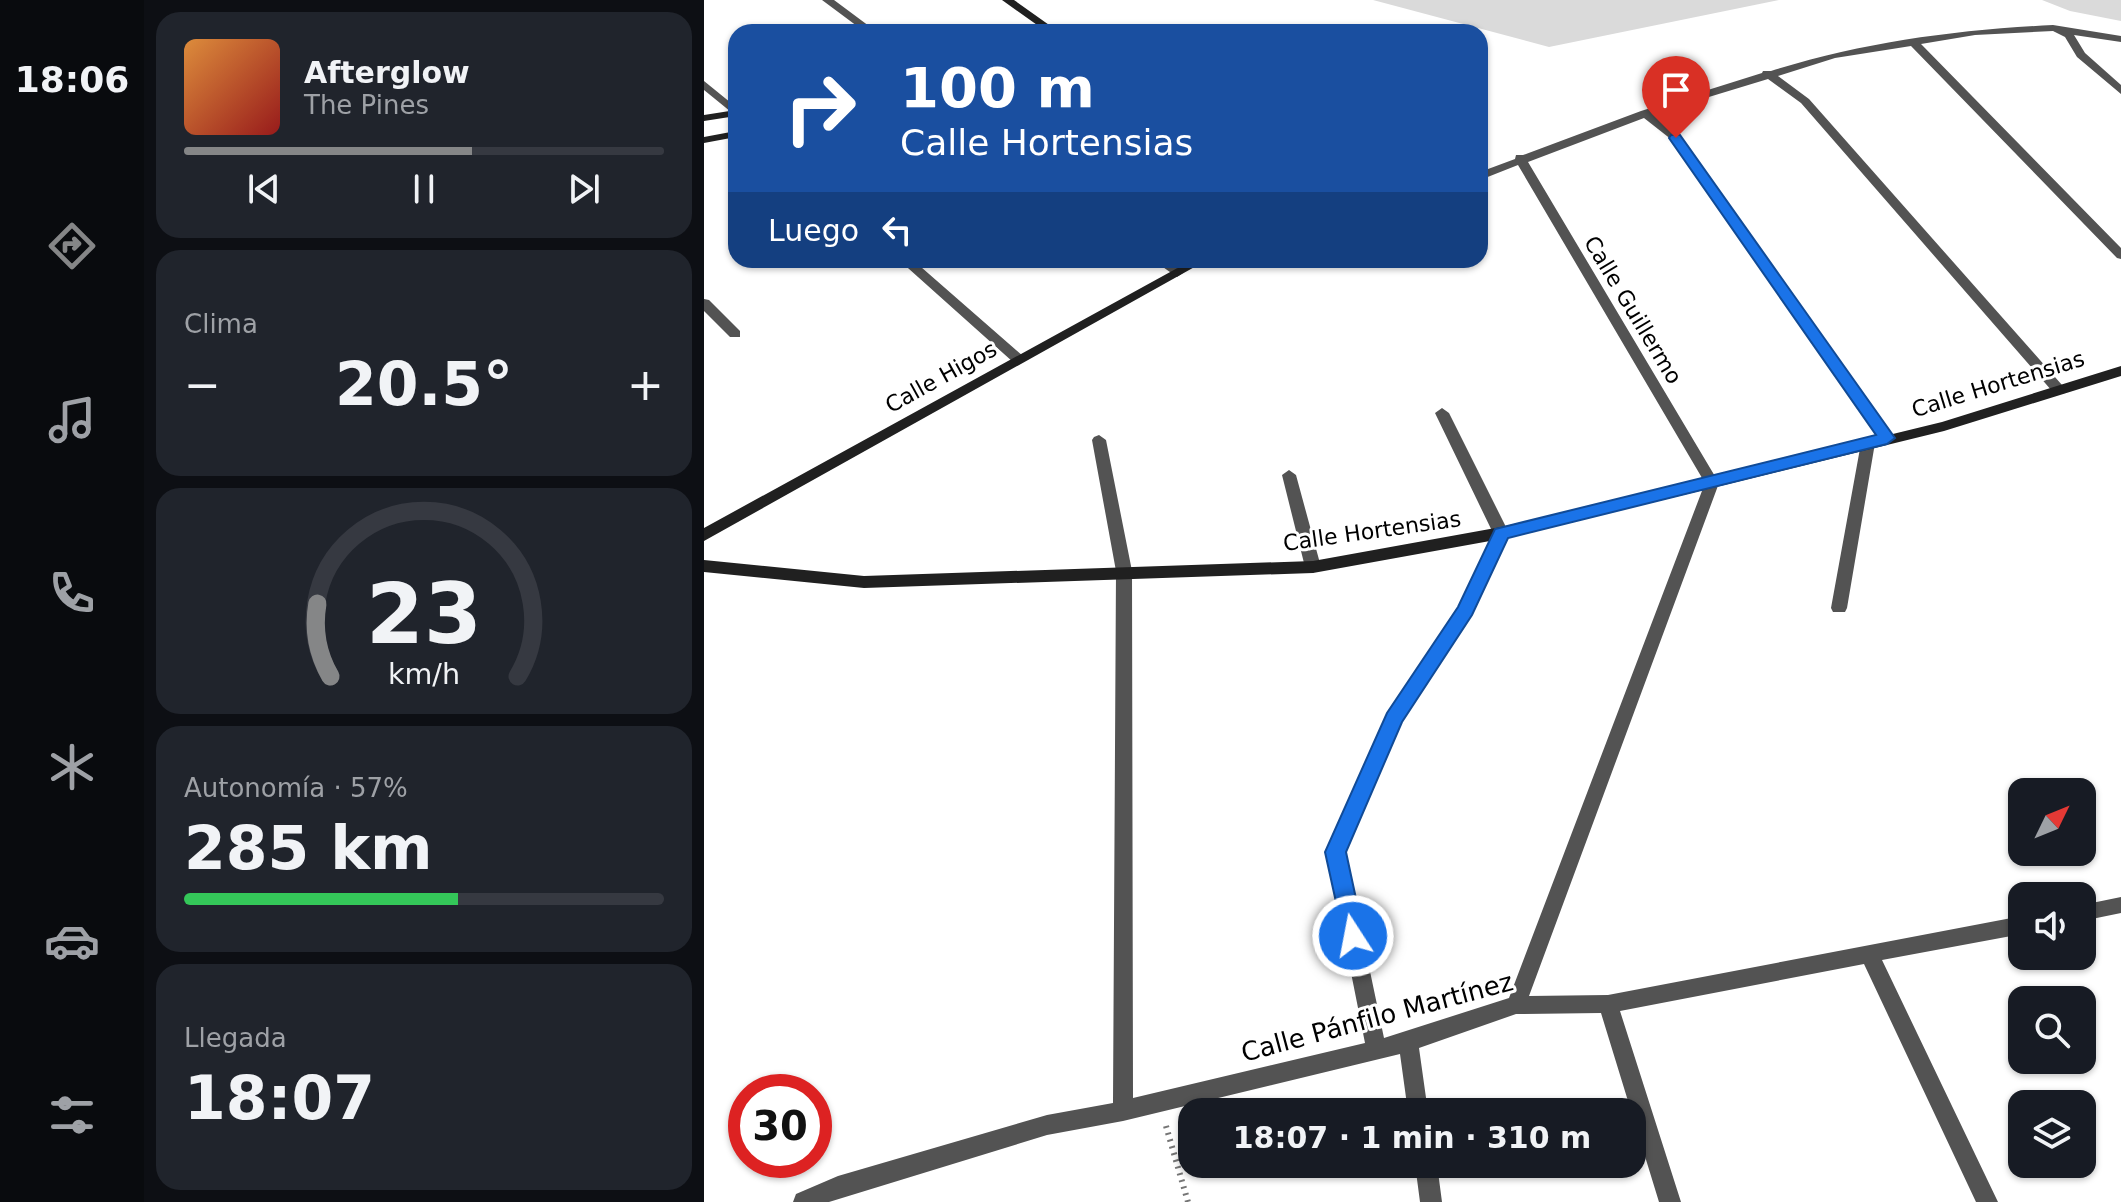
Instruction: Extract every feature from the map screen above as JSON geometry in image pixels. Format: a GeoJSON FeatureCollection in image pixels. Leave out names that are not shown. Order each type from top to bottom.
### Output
{"type":"FeatureCollection","features":[{"type":"Feature","properties":{"kind":"street"},"geometry":{"type":"LineString","coordinates":[[827,0],[861,24]]}},
{"type":"Feature","properties":{"kind":"street"},"geometry":{"type":"LineString","coordinates":[[1007,0],[1042,24]]}},
{"type":"Feature","properties":{"kind":"street"},"geometry":{"type":"LineString","coordinates":[[2053,28],[2069,35],[2081,55],[2121,91]]}},
{"type":"Feature","properties":{"kind":"street"},"geometry":{"type":"LineString","coordinates":[[1488,172],[1645,113],[1833,55],[1975,32],[2053,28],[2121,39]]}},
{"type":"Feature","properties":{"kind":"street"},"geometry":{"type":"LineString","coordinates":[[1912,41],[2121,255]]}},
{"type":"Feature","properties":{"kind":"street"},"geometry":{"type":"LineString","coordinates":[[1767,73],[1805,101],[2057,388]]}},
{"type":"Feature","properties":{"kind":"street"},"geometry":{"type":"LineString","coordinates":[[704,84],[728,106]]}},
{"type":"Feature","properties":{"kind":"street"},"geometry":{"type":"LineString","coordinates":[[1645,113],[1676,138],[1887,438]]}},
{"type":"Feature","properties":{"kind":"street"},"geometry":{"type":"LineString","coordinates":[[704,118],[728,114]]}},
{"type":"Feature","properties":{"kind":"street"},"geometry":{"type":"LineString","coordinates":[[704,140],[728,136]]}},
{"type":"Feature","properties":{"kind":"street","name":"Calle Guillermo"},"geometry":{"type":"LineString","coordinates":[[1520,158],[1712,483]]}},
{"type":"Feature","properties":{"kind":"street"},"geometry":{"type":"LineString","coordinates":[[914,268],[1018,359]]}},
{"type":"Feature","properties":{"kind":"street"},"geometry":{"type":"LineString","coordinates":[[1170,268],[1177,273]]}},
{"type":"Feature","properties":{"kind":"street","name":"Calle Higos"},"geometry":{"type":"LineString","coordinates":[[704,535],[1186,268]]}},
{"type":"Feature","properties":{"kind":"street"},"geometry":{"type":"LineString","coordinates":[[704,303],[735,334]]}},
{"type":"Feature","properties":{"kind":"street","name":"Calle Hortensias"},"geometry":{"type":"LineString","coordinates":[[704,566],[740,567],[864,582],[1313,567],[1501,533],[1712,483],[1944,426],[2057,388],[2121,371]]}},
{"type":"Feature","properties":{"kind":"street"},"geometry":{"type":"LineString","coordinates":[[1376,1048],[1336,852],[1394,718],[1466,610],[1501,533],[1442,413]]}},
{"type":"Feature","properties":{"kind":"street"},"geometry":{"type":"LineString","coordinates":[[1099,440],[1124,571],[1123,1111]]}},
{"type":"Feature","properties":{"kind":"street"},"geometry":{"type":"LineString","coordinates":[[1839,608],[1868,443]]}},
{"type":"Feature","properties":{"kind":"street"},"geometry":{"type":"LineString","coordinates":[[1289,475],[1313,567]]}},
{"type":"Feature","properties":{"kind":"street"},"geometry":{"type":"LineString","coordinates":[[1516,1005],[1712,483]]}},
{"type":"Feature","properties":{"kind":"street"},"geometry":{"type":"LineString","coordinates":[[2096,910],[2121,905]]}},
{"type":"Feature","properties":{"kind":"street","name":"Calle Pánfilo Martínez"},"geometry":{"type":"LineString","coordinates":[[804,1202],[840,1194],[1047,1125],[1123,1111],[1408,1042],[1516,1005],[1608,1004],[2008,928]]}},
{"type":"Feature","properties":{"kind":"street"},"geometry":{"type":"LineString","coordinates":[[1870,955],[1987,1202]]}},
{"type":"Feature","properties":{"kind":"street"},"geometry":{"type":"LineString","coordinates":[[1608,1004],[1670,1202]]}},
{"type":"Feature","properties":{"kind":"street"},"geometry":{"type":"LineString","coordinates":[[1408,1042],[1416,1098]]}},
{"type":"Feature","properties":{"kind":"street"},"geometry":{"type":"LineString","coordinates":[[1428,1178],[1431,1202]]}},
{"type":"Feature","properties":{"kind":"path"},"geometry":{"type":"LineString","coordinates":[[1159,1102],[1188,1202]]}},
{"type":"Feature","properties":{"kind":"shaded area"},"geometry":{"type":"Polygon","coordinates":[[[1373,0],[1779,0],[1549,47],[1488,31],[1488,24],[1463,24],[1373,0]]]}},
{"type":"Feature","properties":{"kind":"shaded area"},"geometry":{"type":"Polygon","coordinates":[[[2042,0],[2121,0],[2121,21],[2070,11],[2042,0]]]}},
{"type":"Feature","properties":{"kind":"route"},"geometry":{"type":"LineString","coordinates":[[1353,936],[1336,852],[1394,718],[1466,610],[1501,533],[1887,438],[1676,138]]}}]}
